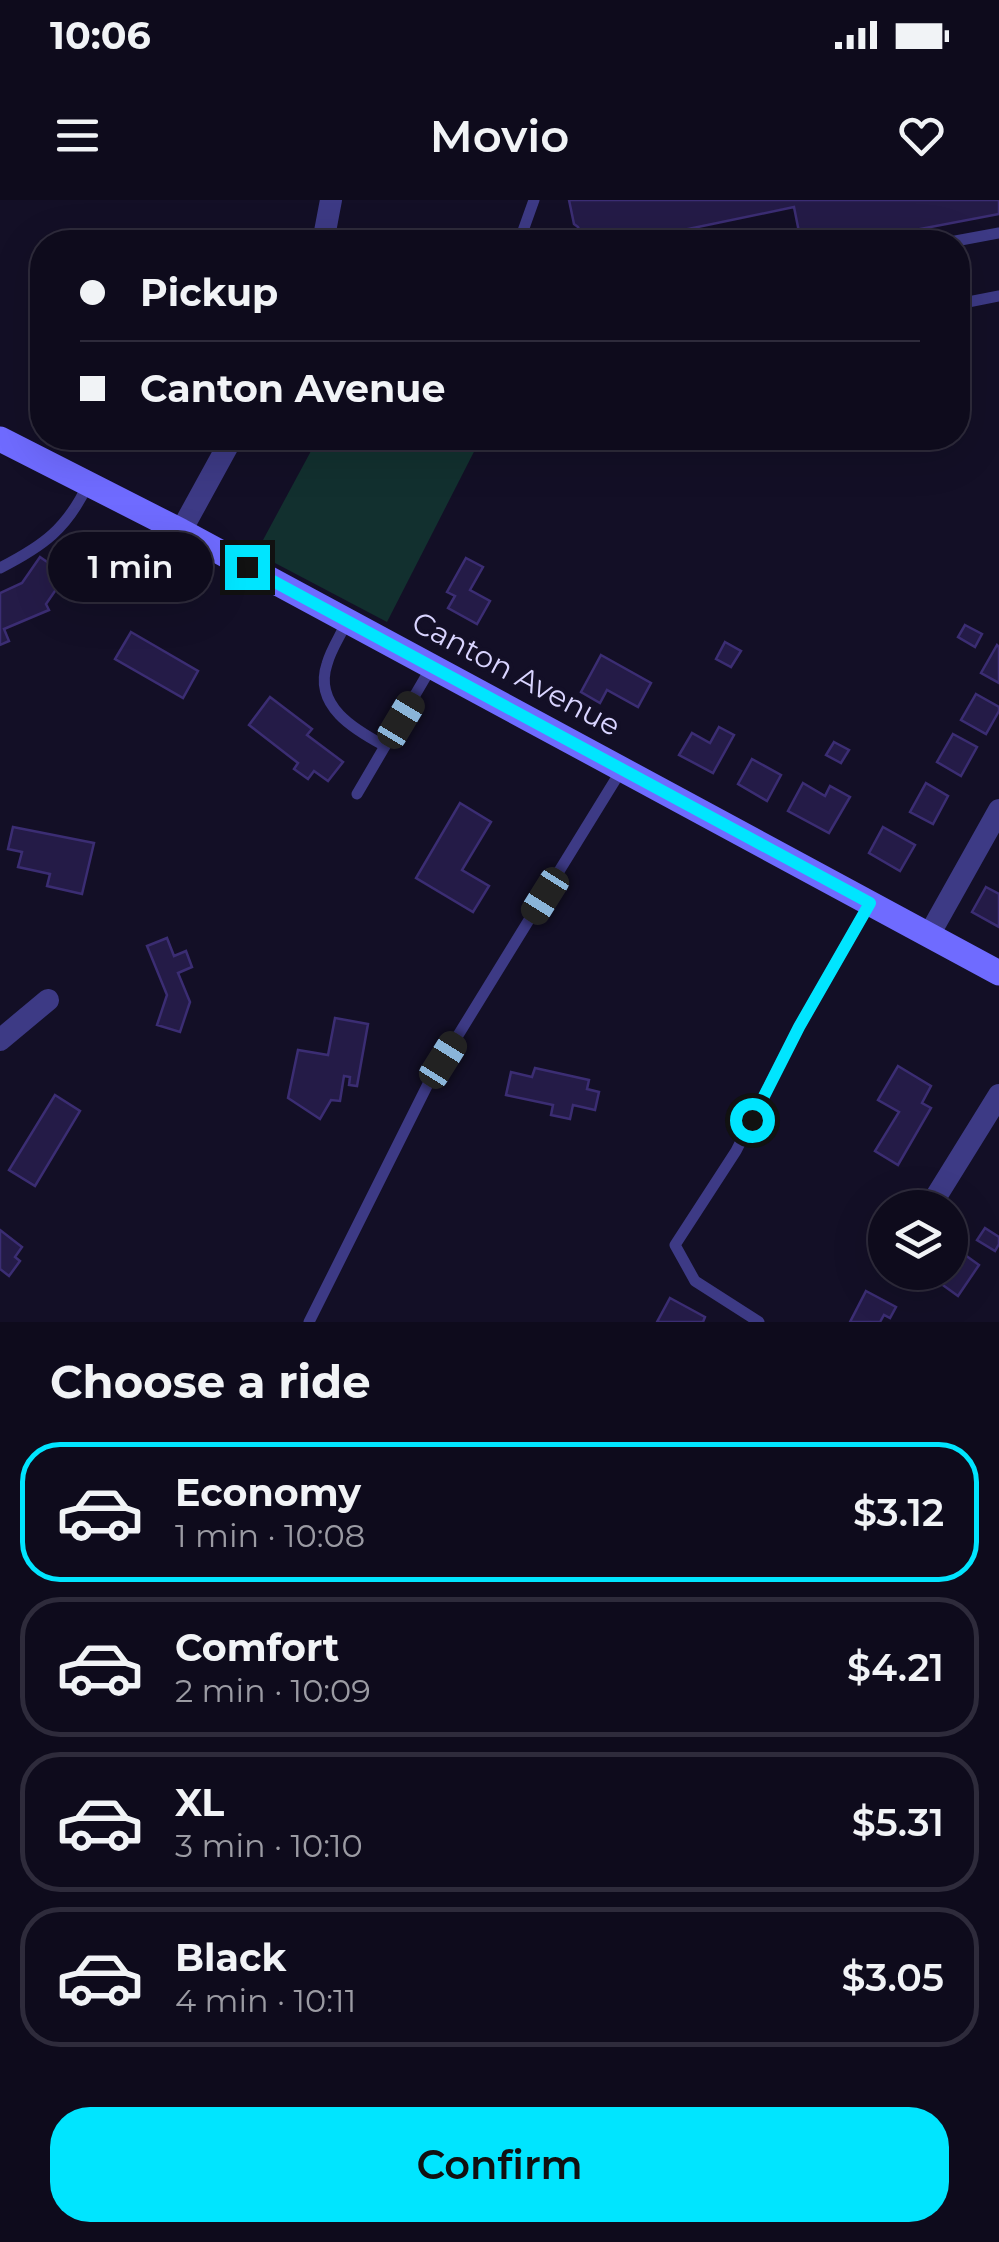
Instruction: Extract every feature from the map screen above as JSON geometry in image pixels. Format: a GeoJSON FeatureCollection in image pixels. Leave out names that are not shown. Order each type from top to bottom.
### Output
{"type":"FeatureCollection","features":[{"type":"Feature","properties":{"kind":"main road","name":"Canton Avenue"},"geometry":{"type":"LineString","coordinates":[[6,446],[181,531],[999,972]]}},
{"type":"Feature","properties":{"kind":"street"},"geometry":{"type":"LineString","coordinates":[[325,230],[331,200]]}},
{"type":"Feature","properties":{"kind":"street"},"geometry":{"type":"LineString","coordinates":[[181,531],[225,450]]}},
{"type":"Feature","properties":{"kind":"street"},"geometry":{"type":"LineString","coordinates":[[929,936],[999,810]]}},
{"type":"Feature","properties":{"kind":"street"},"geometry":{"type":"LineString","coordinates":[[0,1040],[48,1000]]}},
{"type":"Feature","properties":{"kind":"street"},"geometry":{"type":"LineString","coordinates":[[940,1190],[999,1095]]}},
{"type":"Feature","properties":{"kind":"lane"},"geometry":{"type":"LineString","coordinates":[[524,230],[534,200]]}},
{"type":"Feature","properties":{"kind":"lane"},"geometry":{"type":"LineString","coordinates":[[970,238],[999,232]]}},
{"type":"Feature","properties":{"kind":"lane"},"geometry":{"type":"LineString","coordinates":[[970,302],[999,296]]}},
{"type":"Feature","properties":{"kind":"lane"},"geometry":{"type":"LineString","coordinates":[[0,568],[45,543],[78,506],[88,484]]}},
{"type":"Feature","properties":{"kind":"lane"},"geometry":{"type":"LineString","coordinates":[[347,620],[326,664],[324,681],[328,696],[337,714],[352,728],[386,746]]}},
{"type":"Feature","properties":{"kind":"lane"},"geometry":{"type":"LineString","coordinates":[[357,794],[432,666]]}},
{"type":"Feature","properties":{"kind":"lane"},"geometry":{"type":"LineString","coordinates":[[309,1322],[421,1097],[622,768]]}},
{"type":"Feature","properties":{"kind":"lane"},"geometry":{"type":"LineString","coordinates":[[760,1322],[695,1281],[675,1245],[736,1152],[799,1027],[870,903]]}},
{"type":"Feature","properties":{"kind":"green space"},"geometry":{"type":"Polygon","coordinates":[[[312,450],[475,450],[387,622],[256,553],[312,450]]]}},
{"type":"Feature","properties":{"kind":"building"},"geometry":{"type":"Polygon","coordinates":[[[569,200],[999,200],[999,214],[915,230],[799,230],[794,207],[683,230],[579,230],[574,224],[569,200]]]}},
{"type":"Feature","properties":{"kind":"building"},"geometry":{"type":"Polygon","coordinates":[[[40,557],[66,575],[46,604],[49,610],[4,629],[9,641],[0,645],[0,593],[22,583],[40,557]]]}},
{"type":"Feature","properties":{"kind":"building"},"geometry":{"type":"Polygon","coordinates":[[[466,558],[483,567],[470,590],[490,601],[477,624],[448,608],[455,596],[447,592],[466,558]]]}},
{"type":"Feature","properties":{"kind":"building"},"geometry":{"type":"Polygon","coordinates":[[[965,625],[982,634],[975,647],[958,637],[965,625]]]}},
{"type":"Feature","properties":{"kind":"building"},"geometry":{"type":"Polygon","coordinates":[[[131,632],[198,671],[183,698],[115,659],[131,632]]]}},
{"type":"Feature","properties":{"kind":"building"},"geometry":{"type":"Polygon","coordinates":[[[725,642],[741,651],[731,667],[716,659],[725,642]]]}},
{"type":"Feature","properties":{"kind":"building"},"geometry":{"type":"Polygon","coordinates":[[[999,647],[999,683],[981,673],[999,647]]]}},
{"type":"Feature","properties":{"kind":"building"},"geometry":{"type":"Polygon","coordinates":[[[601,655],[651,683],[638,707],[607,690],[600,703],[581,692],[601,655]]]}},
{"type":"Feature","properties":{"kind":"building"},"geometry":{"type":"Polygon","coordinates":[[[976,694],[999,707],[986,734],[961,720],[976,694]]]}},
{"type":"Feature","properties":{"kind":"building"},"geometry":{"type":"Polygon","coordinates":[[[270,697],[312,729],[307,735],[343,762],[328,781],[314,771],[308,779],[294,769],[298,763],[249,725],[270,697]]]}},
{"type":"Feature","properties":{"kind":"building"},"geometry":{"type":"Polygon","coordinates":[[[719,727],[734,735],[713,773],[679,755],[692,733],[710,743],[719,727]]]}},
{"type":"Feature","properties":{"kind":"building"},"geometry":{"type":"Polygon","coordinates":[[[953,734],[977,747],[961,776],[937,762],[953,734]]]}},
{"type":"Feature","properties":{"kind":"building"},"geometry":{"type":"Polygon","coordinates":[[[834,742],[849,750],[841,763],[826,755],[834,742]]]}},
{"type":"Feature","properties":{"kind":"building"},"geometry":{"type":"Polygon","coordinates":[[[752,759],[781,775],[767,801],[738,784],[752,759]]]}},
{"type":"Feature","properties":{"kind":"building"},"geometry":{"type":"Polygon","coordinates":[[[803,783],[825,796],[830,786],[850,797],[829,833],[788,811],[803,783]]]}},
{"type":"Feature","properties":{"kind":"building"},"geometry":{"type":"Polygon","coordinates":[[[926,783],[948,796],[933,824],[910,812],[926,783]]]}},
{"type":"Feature","properties":{"kind":"building"},"geometry":{"type":"Polygon","coordinates":[[[460,803],[491,822],[462,870],[489,886],[473,912],[416,878],[460,803]]]}},
{"type":"Feature","properties":{"kind":"building"},"geometry":{"type":"Polygon","coordinates":[[[13,827],[94,843],[82,894],[47,886],[50,874],[18,867],[22,852],[8,849],[13,827]]]}},
{"type":"Feature","properties":{"kind":"building"},"geometry":{"type":"Polygon","coordinates":[[[883,827],[915,845],[900,871],[869,853],[883,827]]]}},
{"type":"Feature","properties":{"kind":"building"},"geometry":{"type":"Polygon","coordinates":[[[986,887],[999,894],[999,927],[972,912],[986,887]]]}},
{"type":"Feature","properties":{"kind":"building"},"geometry":{"type":"Polygon","coordinates":[[[167,938],[174,956],[186,951],[192,967],[178,973],[190,1002],[180,1032],[157,1025],[167,995],[147,946],[167,938]]]}},
{"type":"Feature","properties":{"kind":"building"},"geometry":{"type":"Polygon","coordinates":[[[335,1018],[368,1024],[357,1086],[349,1085],[350,1077],[344,1076],[340,1101],[331,1100],[320,1119],[288,1098],[298,1050],[328,1055],[335,1018]]]}},
{"type":"Feature","properties":{"kind":"building"},"geometry":{"type":"Polygon","coordinates":[[[898,1066],[931,1086],[922,1103],[931,1108],[898,1165],[875,1151],[899,1112],[878,1100],[898,1066]]]}},
{"type":"Feature","properties":{"kind":"building"},"geometry":{"type":"Polygon","coordinates":[[[535,1068],[589,1080],[587,1089],[599,1092],[595,1110],[573,1105],[570,1119],[551,1115],[553,1105],[506,1095],[511,1072],[532,1077],[535,1068]]]}},
{"type":"Feature","properties":{"kind":"building"},"geometry":{"type":"Polygon","coordinates":[[[55,1095],[80,1111],[35,1186],[9,1170],[55,1095]]]}},
{"type":"Feature","properties":{"kind":"building"},"geometry":{"type":"Polygon","coordinates":[[[985,1228],[999,1237],[995,1251],[977,1240],[985,1228]]]}},
{"type":"Feature","properties":{"kind":"building"},"geometry":{"type":"Polygon","coordinates":[[[0,1230],[22,1247],[15,1257],[20,1261],[9,1276],[0,1269],[0,1230]]]}},
{"type":"Feature","properties":{"kind":"building"},"geometry":{"type":"Polygon","coordinates":[[[968,1257],[979,1265],[968,1281],[968,1257]]]}},
{"type":"Feature","properties":{"kind":"building"},"geometry":{"type":"Polygon","coordinates":[[[866,1291],[896,1307],[890,1318],[884,1315],[880,1322],[850,1322],[866,1291]]]}},
{"type":"Feature","properties":{"kind":"building"},"geometry":{"type":"Polygon","coordinates":[[[670,1298],[705,1317],[703,1322],[657,1322],[670,1298]]]}},
{"type":"Feature","properties":{"kind":"route"},"geometry":{"type":"LineString","coordinates":[[247,567],[870,903],[799,1027],[752,1120]]}}]}
